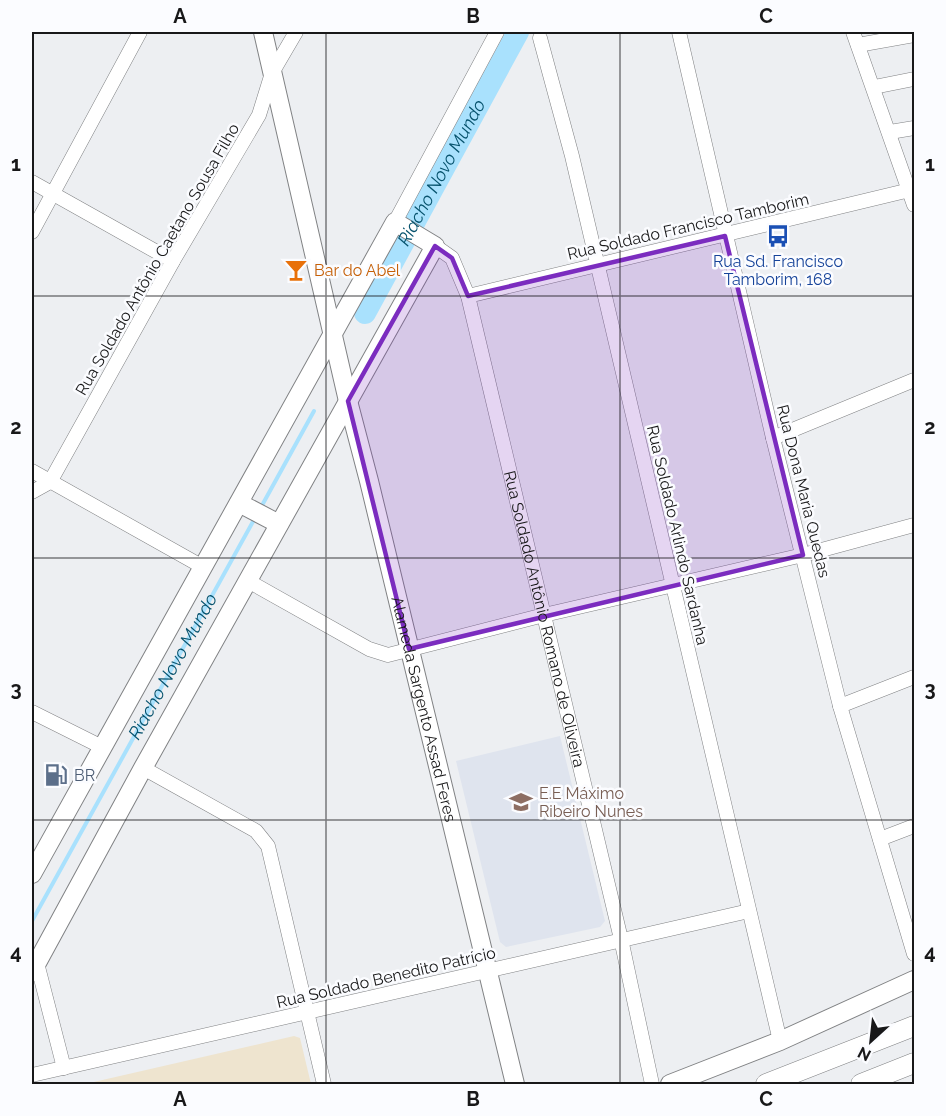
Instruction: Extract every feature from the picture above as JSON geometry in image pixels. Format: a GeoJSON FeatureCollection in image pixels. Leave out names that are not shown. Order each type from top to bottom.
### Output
{"type":"FeatureCollection","features":[{"type":"Feature","properties":{"kind":"highway"},"geometry":{"type":"LineString","coordinates":[[766,1084],[915,1026]]}},
{"type":"Feature","properties":{"kind":"highway"},"geometry":{"type":"LineString","coordinates":[[861,1084],[915,1063]]}},
{"type":"Feature","properties":{"kind":"main road","name":"Alameda Sargento Assad Feres"},"geometry":{"type":"LineString","coordinates":[[263,32],[348,401],[515,1084]]}},
{"type":"Feature","properties":{"kind":"main road","name":"Rua Soldado Antônio Romano de Oliveira"},"geometry":{"type":"LineString","coordinates":[[398,224],[430,243]]}},
{"type":"Feature","properties":{"kind":"main road"},"geometry":{"type":"LineString","coordinates":[[32,874],[203,567],[243,505],[398,224]]}},
{"type":"Feature","properties":{"kind":"main road"},"geometry":{"type":"LineString","coordinates":[[34,968],[248,581],[275,522],[348,401],[430,243]]}},
{"type":"Feature","properties":{"kind":"main road"},"geometry":{"type":"LineString","coordinates":[[243,505],[275,522]]}},
{"type":"Feature","properties":{"kind":"main road"},"geometry":{"type":"LineString","coordinates":[[670,1084],[780,1041],[915,980]]}},
{"type":"Feature","properties":{"kind":"street"},"geometry":{"type":"LineString","coordinates":[[32,232],[140,32]]}},
{"type":"Feature","properties":{"kind":"street","name":"Rua Soldado Antônio Caetano Sousa Filho"},"geometry":{"type":"LineString","coordinates":[[50,482],[173,261],[259,115],[272,73],[296,32]]}},
{"type":"Feature","properties":{"kind":"street"},"geometry":{"type":"LineString","coordinates":[[398,224],[497,32]]}},
{"type":"Feature","properties":{"kind":"street","name":"Rua Dona Maria Quedas"},"geometry":{"type":"LineString","coordinates":[[680,32],[725,236],[840,706],[915,954]]}},
{"type":"Feature","properties":{"kind":"street"},"geometry":{"type":"LineString","coordinates":[[852,32],[912,190],[915,205]]}},
{"type":"Feature","properties":{"kind":"street"},"geometry":{"type":"LineString","coordinates":[[858,45],[915,35]]}},
{"type":"Feature","properties":{"kind":"street","name":"Rua Soldado Arlindo Sardanha"},"geometry":{"type":"LineString","coordinates":[[540,38],[572,156],[780,1041]]}},
{"type":"Feature","properties":{"kind":"street"},"geometry":{"type":"LineString","coordinates":[[874,87],[915,79]]}},
{"type":"Feature","properties":{"kind":"street"},"geometry":{"type":"LineString","coordinates":[[890,132],[915,128]]}},
{"type":"Feature","properties":{"kind":"street"},"geometry":{"type":"LineString","coordinates":[[32,182],[173,261]]}},
{"type":"Feature","properties":{"kind":"street","name":"Rua Soldado Francisco Tamborim"},"geometry":{"type":"LineString","coordinates":[[468,296],[597,263],[725,236],[912,190]]}},
{"type":"Feature","properties":{"kind":"street","name":"Rua Soldado Antônio Romano de Oliveira"},"geometry":{"type":"LineString","coordinates":[[430,243],[452,258],[468,296],[621,939],[652,1084]]}},
{"type":"Feature","properties":{"kind":"street"},"geometry":{"type":"LineString","coordinates":[[773,438],[915,380]]}},
{"type":"Feature","properties":{"kind":"street"},"geometry":{"type":"LineString","coordinates":[[32,471],[203,567]]}},
{"type":"Feature","properties":{"kind":"street"},"geometry":{"type":"LineString","coordinates":[[32,492],[50,482]]}},
{"type":"Feature","properties":{"kind":"street"},"geometry":{"type":"LineString","coordinates":[[248,581],[369,649],[388,655],[544,615],[803,555],[915,525]]}},
{"type":"Feature","properties":{"kind":"street"},"geometry":{"type":"LineString","coordinates":[[840,706],[915,677]]}},
{"type":"Feature","properties":{"kind":"street"},"geometry":{"type":"LineString","coordinates":[[32,712],[102,747]]}},
{"type":"Feature","properties":{"kind":"street"},"geometry":{"type":"LineString","coordinates":[[143,768],[256,831],[263,838],[271,855],[324,1084]]}},
{"type":"Feature","properties":{"kind":"street"},"geometry":{"type":"LineString","coordinates":[[880,839],[915,826]]}},
{"type":"Feature","properties":{"kind":"street","name":"Rua Soldado Benedito Patrício"},"geometry":{"type":"LineString","coordinates":[[32,1075],[749,911]]}},
{"type":"Feature","properties":{"kind":"street"},"geometry":{"type":"LineString","coordinates":[[34,968],[64,1068]]}},
{"type":"Feature","properties":{"kind":"highlighted area"},"geometry":{"type":"Polygon","coordinates":[[[725,236],[803,555],[409,649],[348,401],[435,246],[452,258],[468,296],[725,236]]]}},
{"type":"Feature","properties":{"kind":"shaded area","name":"E.E Máximo Ribeiro Nunes"},"geometry":{"type":"Polygon","coordinates":[[[560,736],[605,921],[600,927],[506,947],[500,942],[456,761],[560,736]]]}},
{"type":"Feature","properties":{"kind":"shaded area"},"geometry":{"type":"Polygon","coordinates":[[[294,1036],[300,1038],[311,1084],[85,1084],[294,1036]]]}},
{"type":"Feature","properties":{"kind":"waterway","name":"Riacho Novo Mundo"},"geometry":{"type":"LineString","coordinates":[[365,313],[518,32]]}},
{"type":"Feature","properties":{"kind":"waterway","name":"Riacho Novo Mundo"},"geometry":{"type":"LineString","coordinates":[[260,509],[314,411]]}},
{"type":"Feature","properties":{"kind":"waterway","name":"Riacho Novo Mundo"},"geometry":{"type":"LineString","coordinates":[[32,921],[255,518]]}},
{"type":"Feature","properties":{"kind":"place","name":"Rua Sd. Francisco Tamborim, 168"},"geometry":{"type":"Point","coordinates":[778,236]}},
{"type":"Feature","properties":{"kind":"place","name":"Bar do Abel"},"geometry":{"type":"Point","coordinates":[296,270]}},
{"type":"Feature","properties":{"kind":"place","name":"BR"},"geometry":{"type":"Point","coordinates":[56,775]}},
{"type":"Feature","properties":{"kind":"place","name":"E.E Máximo Ribeiro Nunes"},"geometry":{"type":"Point","coordinates":[521,802]}}]}
